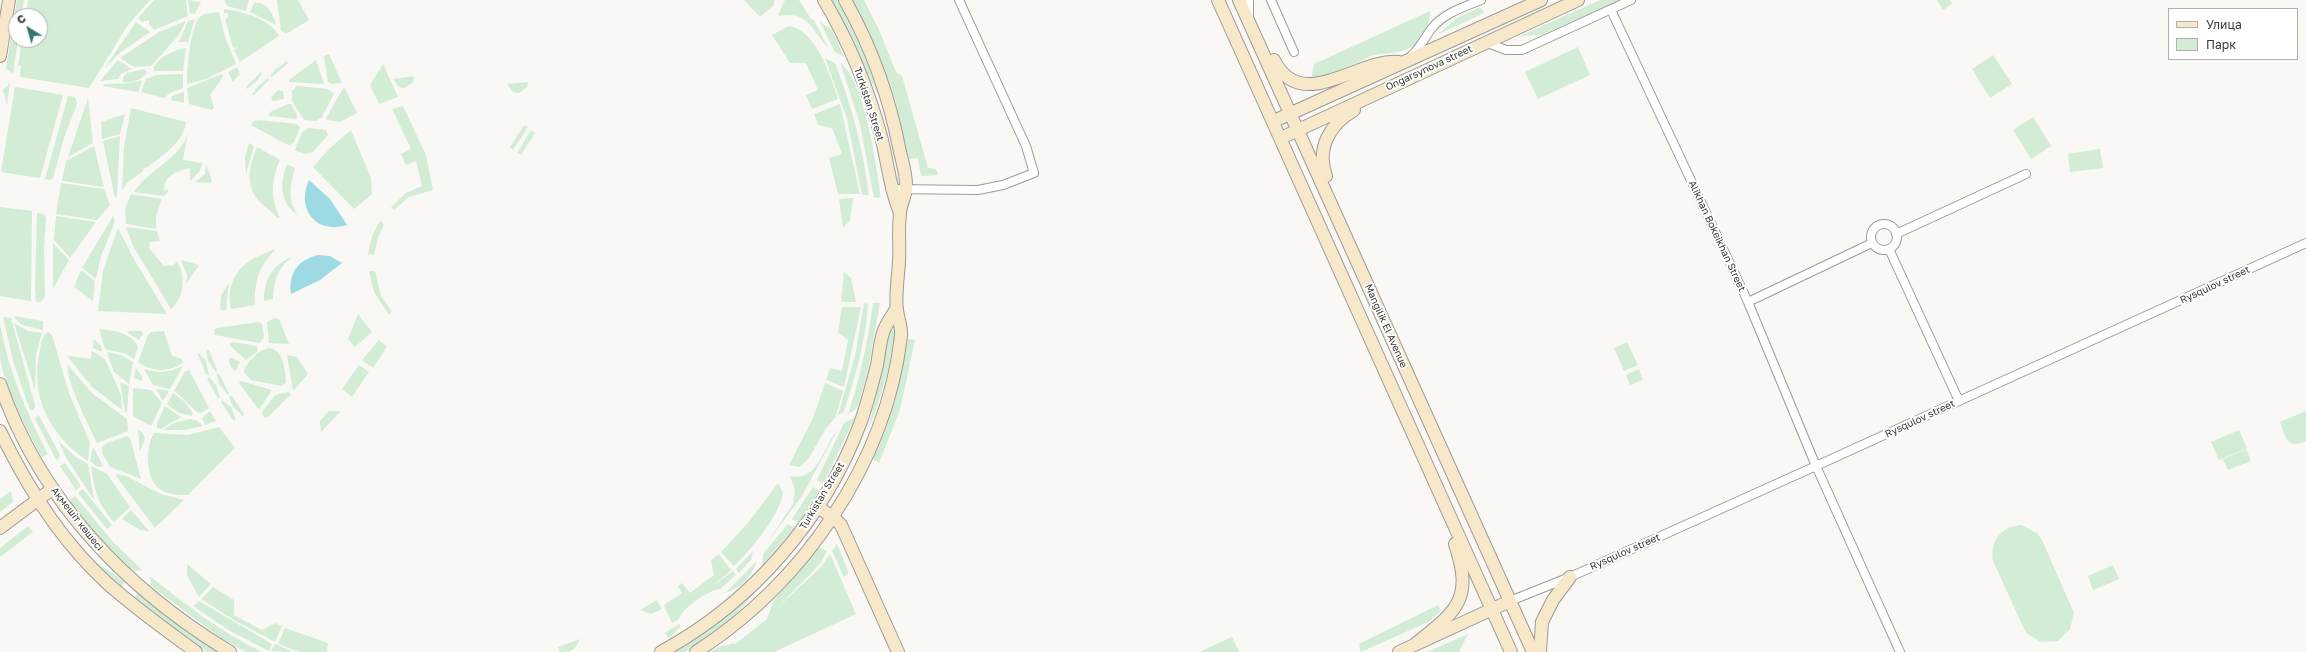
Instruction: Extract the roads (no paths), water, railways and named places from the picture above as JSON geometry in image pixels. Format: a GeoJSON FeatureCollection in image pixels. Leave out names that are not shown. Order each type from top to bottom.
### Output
{"type":"FeatureCollection","features":[{"type":"Feature","properties":{"kind":"street"},"geometry":{"type":"LineString","coordinates":[[0,56],[9,0]]}},
{"type":"Feature","properties":{"kind":"street","name":"Turkistan Street"},"geometry":{"type":"LineString","coordinates":[[824,0],[847,44],[870,101],[881,138],[890,189],[900,213]]}},
{"type":"Feature","properties":{"kind":"street","name":"Turkistan Street"},"geometry":{"type":"LineString","coordinates":[[696,652],[730,628],[770,593],[802,559],[833,517],[863,462],[879,423],[896,366],[902,333],[896,309],[900,213],[906,189],[897,136],[884,87],[868,46],[845,0]]}},
{"type":"Feature","properties":{"kind":"street"},"geometry":{"type":"LineString","coordinates":[[890,189],[978,190],[1003,185],[1034,173],[1026,146],[959,0]]}},
{"type":"Feature","properties":{"kind":"street","name":"Mangilik El Avenue"},"geometry":{"type":"LineString","coordinates":[[1218,0],[1274,121],[1511,652]]}},
{"type":"Feature","properties":{"kind":"street","name":"Mangilik El Avenue"},"geometry":{"type":"LineString","coordinates":[[1239,0],[1292,113],[1339,222],[1533,652]]}},
{"type":"Feature","properties":{"kind":"street"},"geometry":{"type":"LineString","coordinates":[[1249,0],[1251,25],[1281,72],[1297,83],[1310,85],[1326,83],[1348,73],[1381,63],[1404,62],[1419,49],[1432,27],[1442,17],[1481,0]]}},
{"type":"Feature","properties":{"kind":"street"},"geometry":{"type":"LineString","coordinates":[[1271,0],[1294,52]]}},
{"type":"Feature","properties":{"kind":"street","name":"Ongarsynova street"},"geometry":{"type":"LineString","coordinates":[[1274,121],[1541,0]]}},
{"type":"Feature","properties":{"kind":"street","name":"Ongarsynova street"},"geometry":{"type":"LineString","coordinates":[[1281,138],[1565,4],[1578,0]]}},
{"type":"Feature","properties":{"kind":"street"},"geometry":{"type":"LineString","coordinates":[[1484,42],[1506,50],[1522,50],[1632,0]]}},
{"type":"Feature","properties":{"kind":"street","name":"Alikhan Bokeikhan Street"},"geometry":{"type":"LineString","coordinates":[[1611,10],[1748,302],[1816,466],[1900,652]]}},
{"type":"Feature","properties":{"kind":"street"},"geometry":{"type":"LineString","coordinates":[[1339,222],[1334,198],[1323,168],[1324,143],[1331,130],[1342,117],[1362,104],[1370,95]]}},
{"type":"Feature","properties":{"kind":"street"},"geometry":{"type":"LineString","coordinates":[[1896,234],[2026,174]]}},
{"type":"Feature","properties":{"kind":"street"},"geometry":{"type":"LineString","coordinates":[[1879,225],[1888,226],[1896,234],[1896,241],[1889,249],[1881,250],[1872,243],[1872,233],[1879,225]]}},
{"type":"Feature","properties":{"kind":"street"},"geometry":{"type":"LineString","coordinates":[[1748,302],[1872,243]]}},
{"type":"Feature","properties":{"kind":"street","name":"Rysqulov street"},"geometry":{"type":"LineString","coordinates":[[1510,601],[1570,577],[2306,243]]}},
{"type":"Feature","properties":{"kind":"street"},"geometry":{"type":"LineString","coordinates":[[1889,249],[1959,401]]}},
{"type":"Feature","properties":{"kind":"street","name":"Turkistan Street"},"geometry":{"type":"LineString","coordinates":[[661,652],[712,619],[757,580],[784,552],[818,507],[843,462],[859,424],[874,376],[884,330],[896,309]]}},
{"type":"Feature","properties":{"kind":"street","name":"Ақмешіт көшесі"},"geometry":{"type":"LineString","coordinates":[[0,384],[15,420],[52,489],[86,535],[108,558],[173,614],[230,652]]}},
{"type":"Feature","properties":{"kind":"street","name":"Ақмешіт көшесі"},"geometry":{"type":"LineString","coordinates":[[0,430],[37,500],[80,555],[108,583],[196,652]]}},
{"type":"Feature","properties":{"kind":"street"},"geometry":{"type":"LineString","coordinates":[[1414,645],[1448,617],[1457,606],[1464,582],[1461,564],[1431,475]]}},
{"type":"Feature","properties":{"kind":"street"},"geometry":{"type":"LineString","coordinates":[[0,528],[52,489]]}},
{"type":"Feature","properties":{"kind":"street"},"geometry":{"type":"LineString","coordinates":[[818,507],[833,517],[843,530],[898,652]]}},
{"type":"Feature","properties":{"kind":"street"},"geometry":{"type":"LineString","coordinates":[[1540,652],[1542,622],[1553,600],[1570,577]]}},
{"type":"Feature","properties":{"kind":"street"},"geometry":{"type":"LineString","coordinates":[[1399,652],[1510,601]]}},
{"type":"Feature","properties":{"kind":"water"},"geometry":{"type":"Polygon","coordinates":[[[309,180],[330,199],[347,225],[336,227],[326,226],[317,223],[311,217],[305,200],[309,180]]]}},
{"type":"Feature","properties":{"kind":"water"},"geometry":{"type":"Polygon","coordinates":[[[318,255],[330,256],[342,263],[320,280],[291,294],[291,280],[296,268],[305,260],[318,255]]]}}]}
